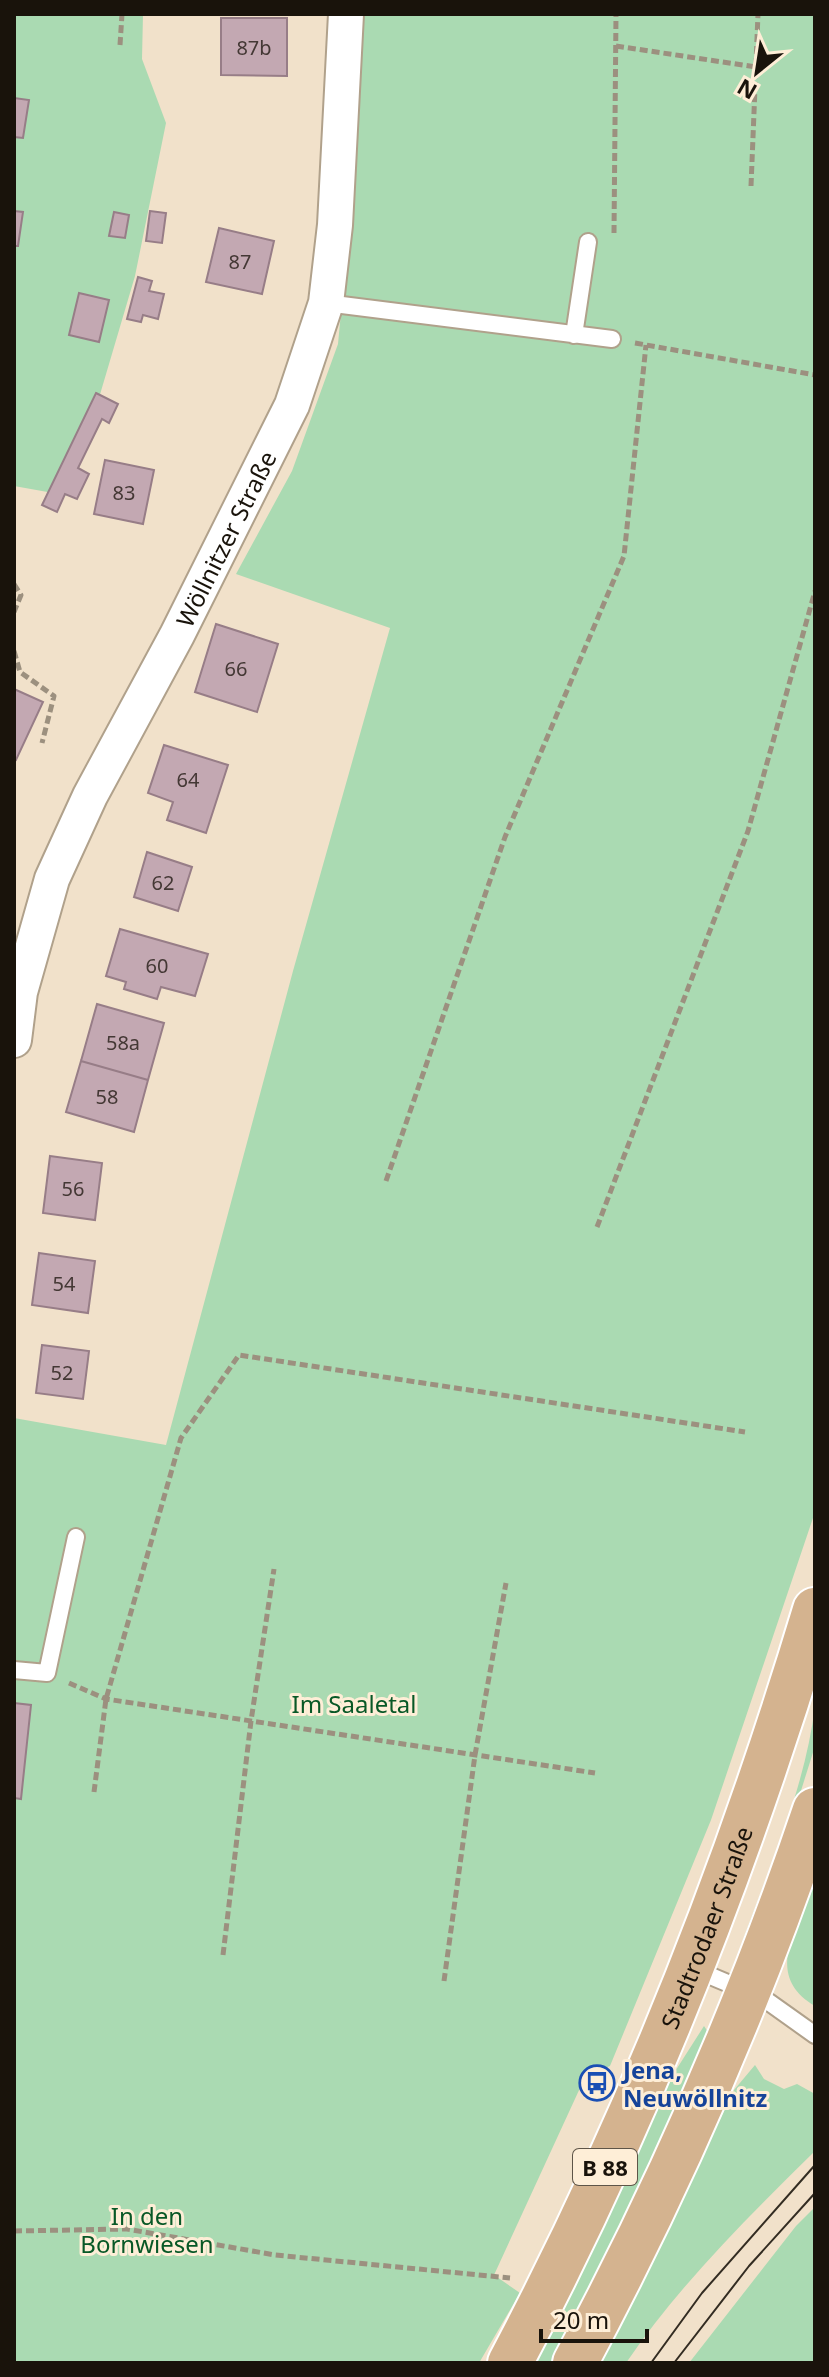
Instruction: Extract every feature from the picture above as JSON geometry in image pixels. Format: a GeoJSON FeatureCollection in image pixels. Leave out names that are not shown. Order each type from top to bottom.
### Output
{"type":"FeatureCollection","features":[{"type":"Feature","properties":{"kind":"main road","name":"Stadtrodaer Straße"},"geometry":{"type":"LineString","coordinates":[[510,2363],[553,2283],[692,1967],[779,1728],[815,1610]]}},
{"type":"Feature","properties":{"kind":"main road","name":"B 88"},"geometry":{"type":"LineString","coordinates":[[575,2363],[656,2201],[749,1992],[815,1810]]}},
{"type":"Feature","properties":{"kind":"street","name":"Wöllnitzer Straße"},"geometry":{"type":"LineString","coordinates":[[14,1040],[20,992],[52,879],[90,796],[177,635],[292,405],[326,303],[335,225],[346,14]]}},
{"type":"Feature","properties":{"kind":"lane"},"geometry":{"type":"LineString","coordinates":[[574,335],[588,242]]}},
{"type":"Feature","properties":{"kind":"lane"},"geometry":{"type":"LineString","coordinates":[[326,303],[612,339]]}},
{"type":"Feature","properties":{"kind":"lane"},"geometry":{"type":"LineString","coordinates":[[14,1670],[47,1673],[76,1537]]}},
{"type":"Feature","properties":{"kind":"lane"},"geometry":{"type":"LineString","coordinates":[[692,1967],[763,1998],[815,2035]]}},
{"type":"Feature","properties":{"kind":"path"},"geometry":{"type":"LineString","coordinates":[[120,45],[122,14]]}},
{"type":"Feature","properties":{"kind":"path"},"geometry":{"type":"LineString","coordinates":[[588,242],[614,243],[616,14]]}},
{"type":"Feature","properties":{"kind":"path"},"geometry":{"type":"LineString","coordinates":[[751,186],[758,14]]}},
{"type":"Feature","properties":{"kind":"path"},"geometry":{"type":"LineString","coordinates":[[616,46],[756,67]]}},
{"type":"Feature","properties":{"kind":"path"},"geometry":{"type":"LineString","coordinates":[[612,339],[815,375]]}},
{"type":"Feature","properties":{"kind":"path"},"geometry":{"type":"LineString","coordinates":[[386,1181],[505,837],[624,556],[646,345]]}},
{"type":"Feature","properties":{"kind":"path"},"geometry":{"type":"LineString","coordinates":[[14,584],[21,595],[14,612]]}},
{"type":"Feature","properties":{"kind":"path"},"geometry":{"type":"LineString","coordinates":[[597,1227],[748,831],[815,591]]}},
{"type":"Feature","properties":{"kind":"path"},"geometry":{"type":"LineString","coordinates":[[14,651],[20,672],[54,696],[42,743]]}},
{"type":"Feature","properties":{"kind":"path"},"geometry":{"type":"LineString","coordinates":[[94,1792],[106,1699],[181,1438],[239,1355],[745,1432]]}},
{"type":"Feature","properties":{"kind":"path"},"geometry":{"type":"LineString","coordinates":[[223,1955],[251,1721],[274,1569]]}},
{"type":"Feature","properties":{"kind":"path"},"geometry":{"type":"LineString","coordinates":[[444,1981],[475,1755],[506,1583]]}},
{"type":"Feature","properties":{"kind":"path"},"geometry":{"type":"LineString","coordinates":[[47,1673],[106,1699],[595,1773]]}},
{"type":"Feature","properties":{"kind":"path"},"geometry":{"type":"LineString","coordinates":[[14,2231],[127,2229],[275,2255],[553,2283]]}},
{"type":"Feature","properties":{"kind":"green space"},"geometry":{"type":"Polygon","coordinates":[[[14,14],[143,14],[142,59],[166,123],[135,276],[70,496],[14,486],[14,14]]]}},
{"type":"Feature","properties":{"kind":"green space","name":"Im Saaletal"},"geometry":{"type":"Polygon","coordinates":[[[361,14],[815,14],[815,1512],[711,1820],[610,2066],[586,2075],[494,2275],[520,2293],[479,2363],[14,2363],[14,1418],[166,1445],[293,971],[390,628],[236,574],[292,471],[338,344],[357,143],[361,14]]]}},
{"type":"Feature","properties":{"kind":"green space"},"geometry":{"type":"Polygon","coordinates":[[[815,1706],[815,1746],[794,1813],[746,1941],[743,1940],[795,1796],[815,1706]]]}},
{"type":"Feature","properties":{"kind":"green space"},"geometry":{"type":"Polygon","coordinates":[[[815,1879],[815,2006],[799,1993],[790,1979],[787,1963],[794,1930],[815,1879]]]}},
{"type":"Feature","properties":{"kind":"green space"},"geometry":{"type":"Polygon","coordinates":[[[704,2026],[708,2032],[690,2074],[573,2322],[552,2363],[532,2363],[641,2144],[667,2084],[704,2026]]]}},
{"type":"Feature","properties":{"kind":"green space"},"geometry":{"type":"Polygon","coordinates":[[[755,2065],[764,2079],[784,2089],[797,2084],[815,2094],[815,2151],[692,2279],[626,2363],[599,2363],[734,2090],[755,2065]]]}},
{"type":"Feature","properties":{"kind":"green space"},"geometry":{"type":"Polygon","coordinates":[[[815,2207],[815,2363],[689,2363],[796,2226],[815,2207]]]}},
{"type":"Feature","properties":{"kind":"building"},"geometry":{"type":"Polygon","coordinates":[[[221,18],[287,18],[287,76],[221,75],[221,18]]]}},
{"type":"Feature","properties":{"kind":"building"},"geometry":{"type":"Polygon","coordinates":[[[14,98],[29,100],[23,138],[14,137],[14,98]]]}},
{"type":"Feature","properties":{"kind":"building"},"geometry":{"type":"Polygon","coordinates":[[[14,211],[23,212],[18,246],[14,246],[14,211]]]}},
{"type":"Feature","properties":{"kind":"building"},"geometry":{"type":"Polygon","coordinates":[[[150,211],[166,213],[162,243],[146,241],[150,211]]]}},
{"type":"Feature","properties":{"kind":"building"},"geometry":{"type":"Polygon","coordinates":[[[114,212],[129,215],[125,238],[109,236],[114,212]]]}},
{"type":"Feature","properties":{"kind":"building"},"geometry":{"type":"Polygon","coordinates":[[[219,228],[274,241],[262,294],[206,282],[219,228]]]}},
{"type":"Feature","properties":{"kind":"building"},"geometry":{"type":"Polygon","coordinates":[[[138,277],[152,281],[149,291],[164,294],[158,319],[143,315],[141,322],[127,319],[138,277]]]}},
{"type":"Feature","properties":{"kind":"building"},"geometry":{"type":"Polygon","coordinates":[[[79,293],[109,300],[99,342],[69,335],[79,293]]]}},
{"type":"Feature","properties":{"kind":"building"},"geometry":{"type":"Polygon","coordinates":[[[96,393],[118,404],[109,423],[102,419],[78,468],[89,474],[77,499],[65,494],[57,512],[42,505],[96,393]]]}},
{"type":"Feature","properties":{"kind":"building"},"geometry":{"type":"Polygon","coordinates":[[[105,460],[154,470],[143,524],[94,514],[105,460]]]}},
{"type":"Feature","properties":{"kind":"building"},"geometry":{"type":"Polygon","coordinates":[[[216,624],[278,644],[257,712],[195,692],[216,624]]]}},
{"type":"Feature","properties":{"kind":"building"},"geometry":{"type":"Polygon","coordinates":[[[14,689],[43,702],[16,760],[14,759],[14,689]]]}},
{"type":"Feature","properties":{"kind":"building"},"geometry":{"type":"Polygon","coordinates":[[[164,745],[228,765],[206,833],[167,820],[173,802],[148,793],[164,745]]]}},
{"type":"Feature","properties":{"kind":"building"},"geometry":{"type":"Polygon","coordinates":[[[147,852],[192,867],[178,911],[134,897],[147,852]]]}},
{"type":"Feature","properties":{"kind":"building"},"geometry":{"type":"Polygon","coordinates":[[[120,929],[208,954],[195,996],[161,987],[157,999],[124,989],[126,982],[106,976],[120,929]]]}},
{"type":"Feature","properties":{"kind":"building"},"geometry":{"type":"Polygon","coordinates":[[[97,1004],[164,1023],[148,1080],[81,1061],[97,1004]]]}},
{"type":"Feature","properties":{"kind":"building"},"geometry":{"type":"Polygon","coordinates":[[[81,1061],[148,1080],[134,1132],[66,1112],[81,1061]]]}},
{"type":"Feature","properties":{"kind":"building"},"geometry":{"type":"Polygon","coordinates":[[[50,1156],[102,1163],[95,1220],[43,1213],[50,1156]]]}},
{"type":"Feature","properties":{"kind":"building"},"geometry":{"type":"Polygon","coordinates":[[[39,1253],[95,1261],[88,1313],[32,1305],[39,1253]]]}},
{"type":"Feature","properties":{"kind":"building"},"geometry":{"type":"Polygon","coordinates":[[[42,1345],[89,1351],[83,1399],[36,1393],[42,1345]]]}},
{"type":"Feature","properties":{"kind":"building"},"geometry":{"type":"Polygon","coordinates":[[[14,1703],[31,1705],[21,1799],[14,1798],[14,1703]]]}},
{"type":"Feature","properties":{"kind":"tram line"},"geometry":{"type":"LineString","coordinates":[[651,2363],[702,2293],[815,2165]]}},
{"type":"Feature","properties":{"kind":"tram line"},"geometry":{"type":"LineString","coordinates":[[674,2363],[749,2266],[815,2193]]}},
{"type":"Feature","properties":{"kind":"place","name":"Jena, Neuwöllnitz"},"geometry":{"type":"Point","coordinates":[597,2083]}},
{"type":"Feature","properties":{"kind":"park label","name":"In den Bornwiesen"},"geometry":{"type":"Point","coordinates":[147,2229]}}]}
